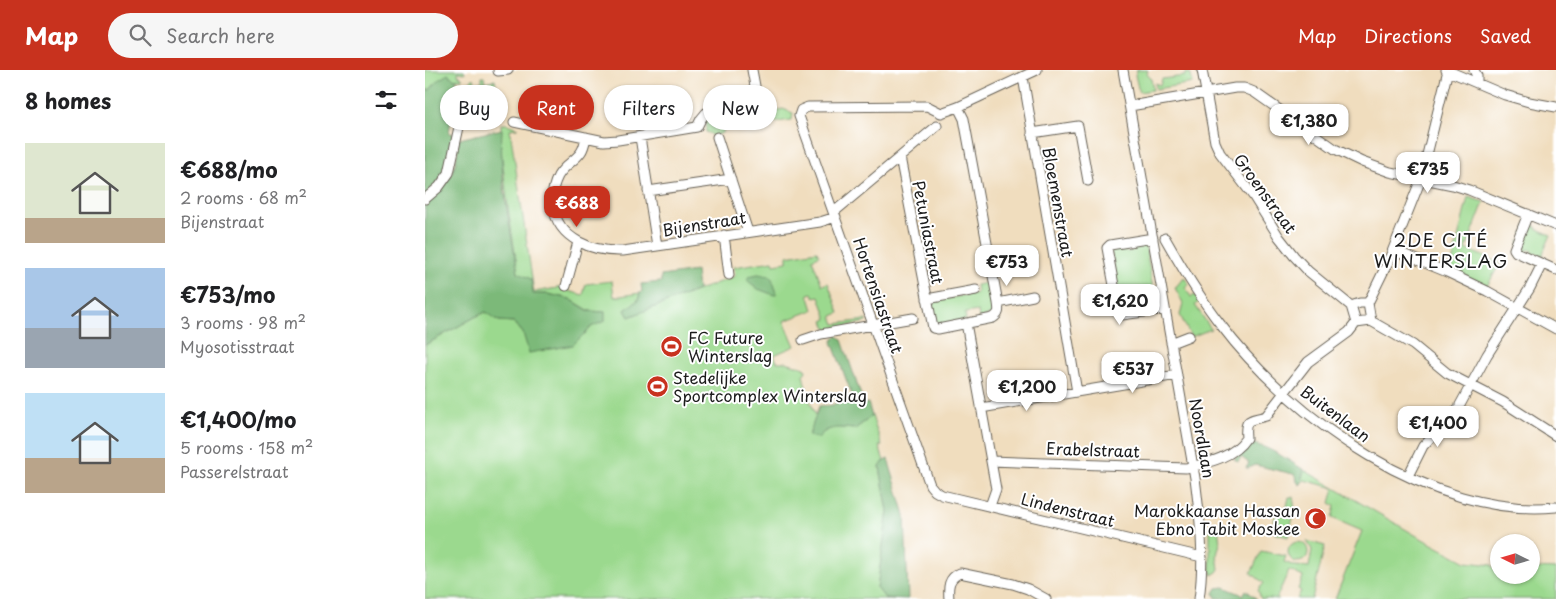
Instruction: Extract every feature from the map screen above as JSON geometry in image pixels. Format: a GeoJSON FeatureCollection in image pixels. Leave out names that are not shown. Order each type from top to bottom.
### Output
{"type":"FeatureCollection","features":[{"type":"Feature","properties":{"kind":"street"},"geometry":{"type":"LineString","coordinates":[[752,70],[755,85]]}},
{"type":"Feature","properties":{"kind":"street"},"geometry":{"type":"LineString","coordinates":[[990,506],[996,489],[966,323],[993,318],[999,312],[964,119],[958,107],[1037,70]]}},
{"type":"Feature","properties":{"kind":"street","name":"Noordlaan"},"geometry":{"type":"LineString","coordinates":[[1123,70],[1193,466],[1200,516],[1202,557],[1199,599]]}},
{"type":"Feature","properties":{"kind":"street","name":"Groenstraat"},"geometry":{"type":"LineString","coordinates":[[1202,70],[1215,142],[1220,154],[1255,197],[1279,237],[1294,256],[1308,271],[1351,306]]}},
{"type":"Feature","properties":{"kind":"street"},"geometry":{"type":"LineString","coordinates":[[1371,321],[1368,303],[1393,250],[1421,179],[1447,70],[1513,98],[1556,107]]}},
{"type":"Feature","properties":{"kind":"street"},"geometry":{"type":"LineString","coordinates":[[1474,70],[1477,76],[1477,83]]}},
{"type":"Feature","properties":{"kind":"street","name":"Bloemenstraat"},"geometry":{"type":"LineString","coordinates":[[1023,77],[1077,392]]}},
{"type":"Feature","properties":{"kind":"street"},"geometry":{"type":"LineString","coordinates":[[1129,106],[1235,88],[1249,89],[1272,103],[1305,129],[1335,149],[1362,162],[1390,172],[1469,190],[1556,226]]}},
{"type":"Feature","properties":{"kind":"street","name":"Hortensiastraat"},"geometry":{"type":"LineString","coordinates":[[931,485],[799,116],[801,110],[808,107],[927,106],[941,113],[958,107]]}},
{"type":"Feature","properties":{"kind":"street"},"geometry":{"type":"LineString","coordinates":[[514,122],[604,141],[697,128],[703,116]]}},
{"type":"Feature","properties":{"kind":"street","name":"Bijenstraat"},"geometry":{"type":"LineString","coordinates":[[585,137],[583,150],[566,165],[558,176],[553,188],[554,212],[561,228],[571,238],[597,249],[610,252],[820,222],[835,214],[937,126]]}},
{"type":"Feature","properties":{"kind":"street"},"geometry":{"type":"LineString","coordinates":[[1032,133],[1078,126],[1088,181]]}},
{"type":"Feature","properties":{"kind":"street"},"geometry":{"type":"LineString","coordinates":[[425,199],[445,180],[449,173],[458,130]]}},
{"type":"Feature","properties":{"kind":"street"},"geometry":{"type":"LineString","coordinates":[[640,137],[657,246]]}},
{"type":"Feature","properties":{"kind":"street"},"geometry":{"type":"LineString","coordinates":[[717,137],[748,232]]}},
{"type":"Feature","properties":{"kind":"street","name":"Petuniastraat"},"geometry":{"type":"LineString","coordinates":[[900,157],[933,328],[966,323]]}},
{"type":"Feature","properties":{"kind":"street"},"geometry":{"type":"LineString","coordinates":[[648,192],[731,179]]}},
{"type":"Feature","properties":{"kind":"street"},"geometry":{"type":"LineString","coordinates":[[1528,214],[1514,249],[1516,252],[1556,270]]}},
{"type":"Feature","properties":{"kind":"street"},"geometry":{"type":"LineString","coordinates":[[724,235],[729,275]]}},
{"type":"Feature","properties":{"kind":"street"},"geometry":{"type":"LineString","coordinates":[[1153,238],[1110,245],[1107,248],[1119,312],[1123,315],[1165,309]]}},
{"type":"Feature","properties":{"kind":"street","name":"Buitenlaan"},"geometry":{"type":"LineString","coordinates":[[1165,238],[1194,286],[1221,325],[1245,354],[1284,393],[1349,442],[1385,465],[1435,488],[1458,496],[1496,504],[1556,508]]}},
{"type":"Feature","properties":{"kind":"street"},"geometry":{"type":"LineString","coordinates":[[566,286],[578,242]]}},
{"type":"Feature","properties":{"kind":"street"},"geometry":{"type":"LineString","coordinates":[[1393,250],[1447,272],[1518,307],[1556,329]]}},
{"type":"Feature","properties":{"kind":"street"},"geometry":{"type":"LineString","coordinates":[[1408,476],[1423,446],[1457,408],[1472,386],[1487,355],[1530,288],[1542,264]]}},
{"type":"Feature","properties":{"kind":"street"},"geometry":{"type":"LineString","coordinates":[[927,300],[976,290]]}},
{"type":"Feature","properties":{"kind":"street"},"geometry":{"type":"LineString","coordinates":[[998,302],[1033,296]]}},
{"type":"Feature","properties":{"kind":"street"},"geometry":{"type":"LineString","coordinates":[[1356,323],[1351,306],[1368,303]]}},
{"type":"Feature","properties":{"kind":"street","name":"Hortensiastraat"},"geometry":{"type":"LineString","coordinates":[[803,340],[821,334],[913,318]]}},
{"type":"Feature","properties":{"kind":"street"},"geometry":{"type":"LineString","coordinates":[[1284,393],[1309,362],[1349,332],[1356,323],[1371,321],[1413,345],[1447,373],[1503,402],[1556,436]]}},
{"type":"Feature","properties":{"kind":"street"},"geometry":{"type":"LineString","coordinates":[[1171,343],[1189,336]]}},
{"type":"Feature","properties":{"kind":"street"},"geometry":{"type":"LineString","coordinates":[[981,408],[1177,375]]}},
{"type":"Feature","properties":{"kind":"street","name":"Erabelstraat"},"geometry":{"type":"LineString","coordinates":[[991,461],[1186,468],[1215,460],[1228,454],[1246,438],[1245,426],[1247,422],[1253,418],[1266,416],[1284,393]]}},
{"type":"Feature","properties":{"kind":"street","name":"Lindenstraat"},"geometry":{"type":"LineString","coordinates":[[931,485],[935,491],[942,495],[1202,557]]}},
{"type":"Feature","properties":{"kind":"street","name":"Noordlaan"},"geometry":{"type":"LineString","coordinates":[[1202,569],[1205,582],[1205,599]]}},
{"type":"Feature","properties":{"kind":"street"},"geometry":{"type":"LineString","coordinates":[[949,599],[949,582],[955,575],[960,573],[1013,584],[1028,589],[1043,599]]}},
{"type":"Feature","properties":{"kind":"green space"},"geometry":{"type":"Polygon","coordinates":[[[425,70],[464,70],[465,73],[458,72],[462,79],[438,80],[430,90],[425,90],[425,70]]]}},
{"type":"Feature","properties":{"kind":"green space"},"geometry":{"type":"Polygon","coordinates":[[[1137,70],[1148,70],[1147,74],[1151,79],[1153,90],[1139,92],[1135,75],[1137,70]]]}},
{"type":"Feature","properties":{"kind":"green space"},"geometry":{"type":"Polygon","coordinates":[[[1185,73],[1190,73],[1193,83],[1156,89],[1155,83],[1160,85],[1162,79],[1185,76],[1185,73]]]}},
{"type":"Feature","properties":{"kind":"green space"},"geometry":{"type":"Polygon","coordinates":[[[448,74],[454,79],[457,78],[456,85],[440,85],[440,130],[449,130],[449,133],[454,134],[447,171],[425,197],[425,90],[430,90],[438,80],[448,74]]]}},
{"type":"Feature","properties":{"kind":"green space"},"geometry":{"type":"Polygon","coordinates":[[[482,77],[484,77],[485,82],[495,80],[496,85],[468,85],[474,78],[475,83],[482,82],[482,77]]]}},
{"type":"Feature","properties":{"kind":"green space"},"geometry":{"type":"Polygon","coordinates":[[[783,109],[793,113],[792,120],[777,122],[777,110],[783,109]]]}},
{"type":"Feature","properties":{"kind":"green space"},"geometry":{"type":"Polygon","coordinates":[[[508,124],[518,128],[510,129],[534,292],[569,286],[568,291],[583,295],[586,284],[612,281],[614,297],[640,293],[638,300],[625,310],[629,317],[735,276],[734,267],[773,261],[774,264],[787,262],[787,256],[817,251],[819,256],[812,259],[822,285],[828,283],[839,313],[832,316],[835,324],[866,320],[866,322],[829,330],[823,321],[827,319],[819,296],[814,297],[812,293],[808,294],[813,310],[784,321],[795,346],[774,355],[777,362],[786,362],[805,368],[806,371],[803,375],[808,396],[816,416],[809,435],[822,433],[833,427],[855,429],[872,416],[882,445],[879,446],[884,461],[880,468],[888,511],[877,588],[885,598],[894,599],[425,599],[425,345],[486,312],[499,321],[514,322],[523,333],[585,334],[605,312],[590,311],[570,299],[548,294],[532,294],[518,273],[501,149],[501,130],[508,130],[508,124]]]}},
{"type":"Feature","properties":{"kind":"green space"},"geometry":{"type":"Polygon","coordinates":[[[502,130],[501,147],[504,183],[518,273],[531,279],[533,294],[548,294],[570,299],[589,311],[605,312],[605,321],[591,327],[573,345],[529,353],[523,333],[514,322],[499,321],[486,312],[425,345],[425,201],[451,175],[456,161],[459,139],[502,130]]]}},
{"type":"Feature","properties":{"kind":"green space"},"geometry":{"type":"Polygon","coordinates":[[[706,130],[724,130],[722,133],[712,137],[711,134],[706,130]]]}},
{"type":"Feature","properties":{"kind":"green space"},"geometry":{"type":"Polygon","coordinates":[[[1468,197],[1484,202],[1466,249],[1500,263],[1486,288],[1450,271],[1468,197]]]}},
{"type":"Feature","properties":{"kind":"green space"},"geometry":{"type":"Polygon","coordinates":[[[1533,223],[1537,229],[1551,235],[1543,253],[1544,256],[1536,253],[1534,258],[1531,257],[1533,251],[1528,249],[1523,254],[1526,248],[1521,246],[1518,251],[1519,240],[1524,242],[1527,236],[1522,234],[1522,232],[1528,234],[1530,229],[1525,227],[1526,224],[1531,226],[1533,223]]]}},
{"type":"Feature","properties":{"kind":"green space"},"geometry":{"type":"Polygon","coordinates":[[[1145,243],[1156,306],[1143,310],[1144,305],[1142,304],[1139,305],[1137,311],[1132,311],[1134,307],[1128,306],[1126,313],[1123,312],[1111,251],[1114,248],[1127,246],[1125,250],[1127,252],[1134,250],[1137,244],[1145,243]]]}},
{"type":"Feature","properties":{"kind":"green space"},"geometry":{"type":"Polygon","coordinates":[[[696,271],[698,290],[629,317],[625,310],[638,300],[642,292],[641,284],[661,282],[661,276],[696,271]]]}},
{"type":"Feature","properties":{"kind":"green space"},"geometry":{"type":"Polygon","coordinates":[[[758,274],[771,276],[777,293],[774,295],[758,289],[747,280],[749,276],[758,274]]]}},
{"type":"Feature","properties":{"kind":"green space"},"geometry":{"type":"Polygon","coordinates":[[[1184,277],[1189,284],[1185,287],[1191,297],[1195,295],[1200,301],[1195,305],[1211,329],[1191,337],[1180,315],[1183,303],[1175,288],[1184,277]]]}},
{"type":"Feature","properties":{"kind":"green space"},"geometry":{"type":"Polygon","coordinates":[[[987,280],[991,281],[995,314],[979,318],[978,311],[965,313],[966,320],[934,324],[931,303],[933,301],[977,293],[976,285],[986,283],[987,280]]]}},
{"type":"Feature","properties":{"kind":"green space"},"geometry":{"type":"Polygon","coordinates":[[[837,335],[842,340],[864,404],[868,403],[872,416],[855,429],[835,428],[826,431],[818,438],[809,436],[819,406],[832,405],[852,395],[832,342],[837,335]]]}},
{"type":"Feature","properties":{"kind":"green space"},"geometry":{"type":"Polygon","coordinates":[[[1249,443],[1271,450],[1304,470],[1300,485],[1293,474],[1255,465],[1246,468],[1249,463],[1241,457],[1238,462],[1234,459],[1242,453],[1249,443]]]}},
{"type":"Feature","properties":{"kind":"green space"},"geometry":{"type":"Polygon","coordinates":[[[888,459],[905,515],[908,599],[885,598],[877,588],[888,511],[880,467],[888,459]]]}},
{"type":"Feature","properties":{"kind":"green space"},"geometry":{"type":"Polygon","coordinates":[[[1304,470],[1417,536],[1466,562],[1490,565],[1490,584],[1540,584],[1540,568],[1556,569],[1556,599],[1335,599],[1362,531],[1332,518],[1335,506],[1330,503],[1334,488],[1304,480],[1300,485],[1304,470]]]}},
{"type":"Feature","properties":{"kind":"green space"},"geometry":{"type":"Polygon","coordinates":[[[1289,497],[1293,497],[1295,510],[1288,537],[1274,533],[1277,522],[1274,521],[1276,514],[1285,516],[1289,497]]]}},
{"type":"Feature","properties":{"kind":"green space"},"geometry":{"type":"Polygon","coordinates":[[[1210,527],[1218,528],[1220,543],[1217,555],[1219,569],[1212,575],[1210,570],[1210,527]]]}},
{"type":"Feature","properties":{"kind":"green space"},"geometry":{"type":"Polygon","coordinates":[[[1307,541],[1325,546],[1312,599],[1297,599],[1301,591],[1298,589],[1303,577],[1289,570],[1277,597],[1279,599],[1261,599],[1258,590],[1264,583],[1251,573],[1261,551],[1286,556],[1284,562],[1295,566],[1309,567],[1312,550],[1307,541]]]}},
{"type":"Feature","properties":{"kind":"green space"},"geometry":{"type":"Polygon","coordinates":[[[1298,542],[1305,545],[1308,552],[1305,559],[1298,562],[1291,559],[1288,552],[1291,545],[1298,542]]]}},
{"type":"Feature","properties":{"kind":"green space"},"geometry":{"type":"Polygon","coordinates":[[[1224,587],[1243,595],[1246,590],[1257,599],[1216,598],[1214,593],[1217,588],[1224,587]]]}},
{"type":"Feature","properties":{"kind":"place","name":"FC Future Winterslag"},"geometry":{"type":"Point","coordinates":[672,346]}},
{"type":"Feature","properties":{"kind":"place","name":"Stedelijke Sportcomplex Winterslag"},"geometry":{"type":"Point","coordinates":[657,386]}},
{"type":"Feature","properties":{"kind":"place","name":"Marokkaanse Hassan Ebno Tabit Moskee"},"geometry":{"type":"Point","coordinates":[1316,519]}},
{"type":"Feature","properties":{"kind":"district","name":"2DE CITÉ WINTERSLAG"},"geometry":{"type":"Point","coordinates":[1441,249]}}]}
